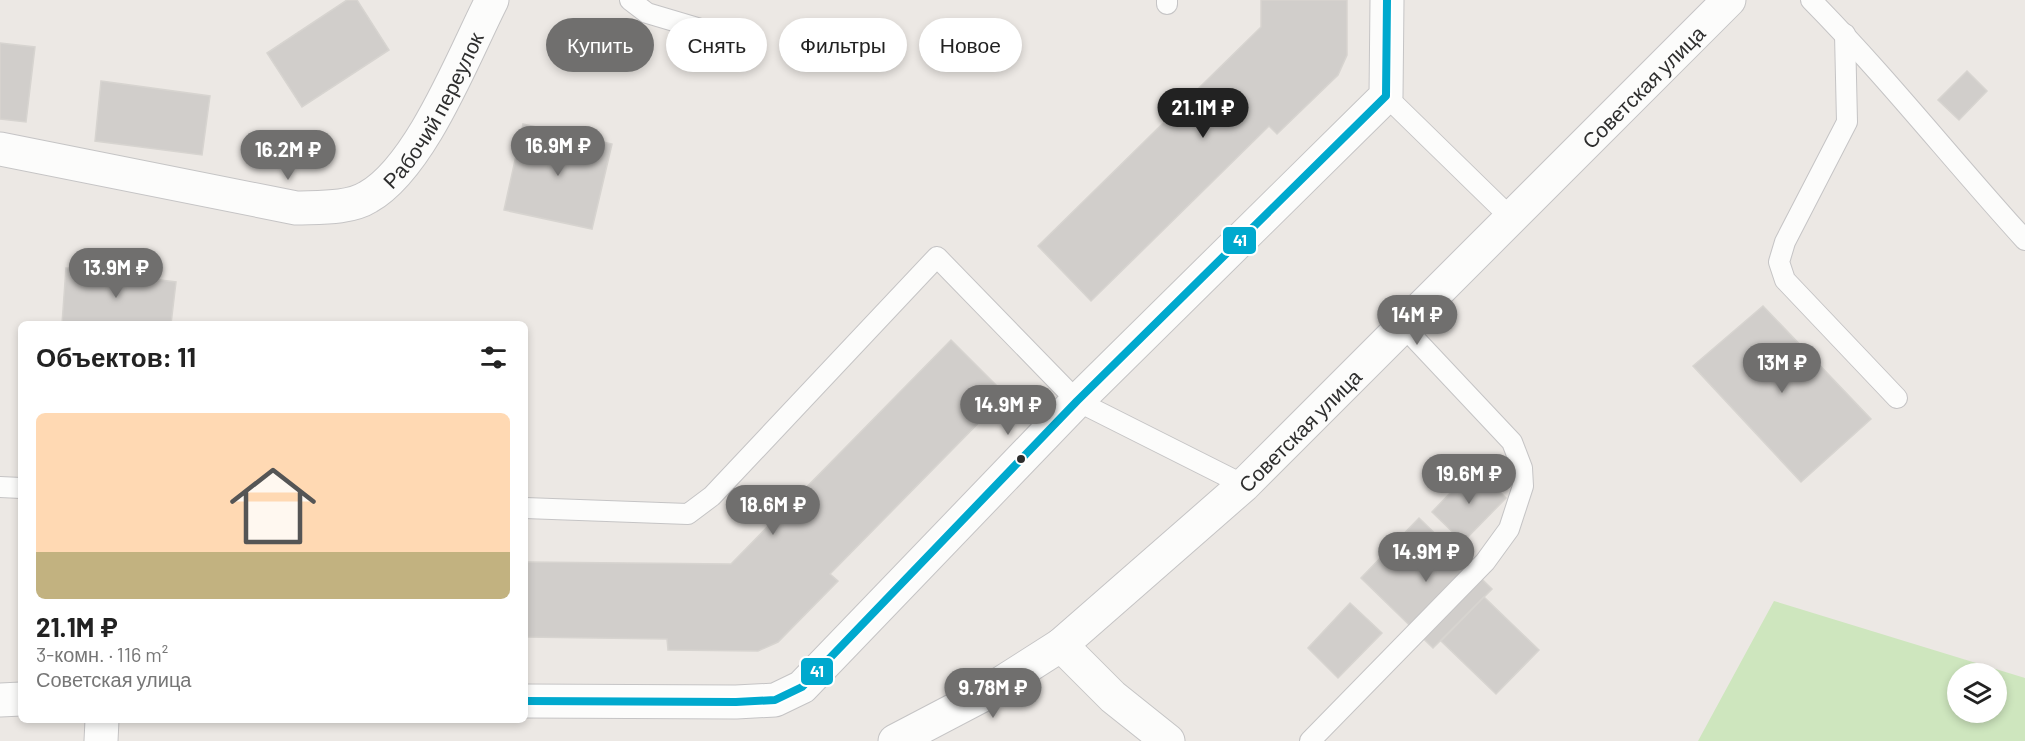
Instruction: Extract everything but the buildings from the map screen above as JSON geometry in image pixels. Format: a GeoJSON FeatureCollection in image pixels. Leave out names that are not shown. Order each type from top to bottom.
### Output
{"type":"FeatureCollection","features":[{"type":"Feature","properties":{"kind":"street","name":"Рабочий переулок"},"geometry":{"type":"LineString","coordinates":[[0,149],[296,208],[336,206],[368,198],[395,175],[418,147],[492,0]]}},
{"type":"Feature","properties":{"kind":"street"},"geometry":{"type":"LineString","coordinates":[[528,701],[736,702],[775,700],[802,687],[1077,401],[1386,96],[1387,0]]}},
{"type":"Feature","properties":{"kind":"street","name":"Советская улица"},"geometry":{"type":"LineString","coordinates":[[895,741],[981,696],[1061,645],[1244,485],[1729,0]]}},
{"type":"Feature","properties":{"kind":"street"},"geometry":{"type":"LineString","coordinates":[[1061,645],[1113,697],[1168,741]]}},
{"type":"Feature","properties":{"kind":"street"},"geometry":{"type":"LineString","coordinates":[[0,700],[18,699]]}},
{"type":"Feature","properties":{"kind":"street"},"geometry":{"type":"LineString","coordinates":[[101,741],[102,723]]}},
{"type":"Feature","properties":{"kind":"lane"},"geometry":{"type":"LineString","coordinates":[[630,0],[647,13],[666,19]]}},
{"type":"Feature","properties":{"kind":"lane"},"geometry":{"type":"LineString","coordinates":[[1811,0],[1845,34],[1971,181],[2023,233]]}},
{"type":"Feature","properties":{"kind":"lane"},"geometry":{"type":"LineString","coordinates":[[1845,34],[1847,122],[1785,242],[1779,262],[1785,280],[1897,398]]}},
{"type":"Feature","properties":{"kind":"lane"},"geometry":{"type":"LineString","coordinates":[[1386,96],[1510,217]]}},
{"type":"Feature","properties":{"kind":"lane"},"geometry":{"type":"LineString","coordinates":[[528,508],[688,514],[712,496],[937,257],[1077,401],[1244,485]]}},
{"type":"Feature","properties":{"kind":"lane"},"geometry":{"type":"LineString","coordinates":[[1310,741],[1485,562],[1509,530],[1523,486],[1522,468],[1512,442],[1402,325]]}},
{"type":"Feature","properties":{"kind":"lane"},"geometry":{"type":"LineString","coordinates":[[0,487],[18,488]]}},
{"type":"Feature","properties":{"kind":"green space"},"geometry":{"type":"Polygon","coordinates":[[[1774,601],[1976,663],[1947,663],[1947,723],[2007,723],[2007,672],[2025,678],[2025,741],[1698,741],[1774,601]]]}},
{"type":"Feature","properties":{"kind":"transit line","name":"41"},"geometry":{"type":"LineString","coordinates":[[528,701],[736,702],[775,700],[802,687],[1077,401],[1386,96],[1387,0]]}}]}
